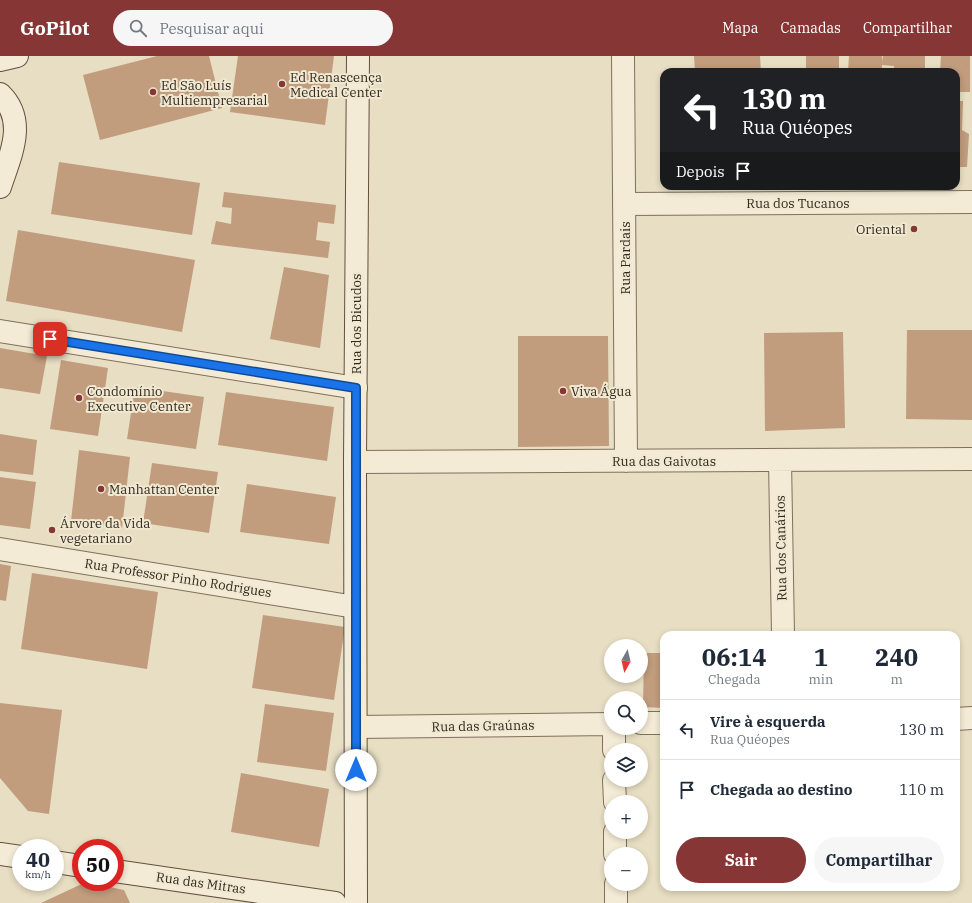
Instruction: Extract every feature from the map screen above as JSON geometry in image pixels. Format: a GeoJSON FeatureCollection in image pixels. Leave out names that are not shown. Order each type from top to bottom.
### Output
{"type":"FeatureCollection","features":[{"type":"Feature","properties":{"kind":"street"},"geometry":{"type":"LineString","coordinates":[[0,60],[17,56]]}},
{"type":"Feature","properties":{"kind":"street","name":"Rua dos Bicudos"},"geometry":{"type":"LineString","coordinates":[[356,903],[355,462],[358,56]]}},
{"type":"Feature","properties":{"kind":"street","name":"Rua Pardais"},"geometry":{"type":"LineString","coordinates":[[623,56],[626,461]]}},
{"type":"Feature","properties":{"kind":"street"},"geometry":{"type":"LineString","coordinates":[[0,94],[14,116],[15,126],[15,140],[0,187]]}},
{"type":"Feature","properties":{"kind":"street","name":"Rua dos Tucanos"},"geometry":{"type":"LineString","coordinates":[[624,204],[972,202]]}},
{"type":"Feature","properties":{"kind":"street"},"geometry":{"type":"LineString","coordinates":[[0,331],[356,388]]}},
{"type":"Feature","properties":{"kind":"street","name":"Rua das Gaivotas"},"geometry":{"type":"LineString","coordinates":[[355,462],[972,459]]}},
{"type":"Feature","properties":{"kind":"street","name":"Rua dos Canários"},"geometry":{"type":"LineString","coordinates":[[780,460],[783,631]]}},
{"type":"Feature","properties":{"kind":"street","name":"Rua Professor Pinho Rodrigues"},"geometry":{"type":"LineString","coordinates":[[0,549],[356,606]]}},
{"type":"Feature","properties":{"kind":"street"},"geometry":{"type":"LineString","coordinates":[[960,718],[972,718]]}},
{"type":"Feature","properties":{"kind":"street"},"geometry":{"type":"LineString","coordinates":[[648,723],[660,723]]}},
{"type":"Feature","properties":{"kind":"street","name":"Rua das Graúnas"},"geometry":{"type":"LineString","coordinates":[[356,728],[604,724]]}},
{"type":"Feature","properties":{"kind":"street"},"geometry":{"type":"LineString","coordinates":[[0,854],[12,856]]}},
{"type":"Feature","properties":{"kind":"street","name":"Rua das Mitras"},"geometry":{"type":"LineString","coordinates":[[124,871],[335,903]]}},
{"type":"Feature","properties":{"kind":"street"},"geometry":{"type":"LineString","coordinates":[[616,891],[616,903]]}},
{"type":"Feature","properties":{"kind":"building","name":"Ed São Luís Multiempresarial"},"geometry":{"type":"Polygon","coordinates":[[[157,56],[209,56],[222,108],[100,140],[83,75],[157,56]]]}},
{"type":"Feature","properties":{"kind":"building","name":"Ed Renascença Medical Center"},"geometry":{"type":"Polygon","coordinates":[[[238,56],[334,56],[325,125],[230,112],[238,56]]]}},
{"type":"Feature","properties":{"kind":"building"},"geometry":{"type":"Polygon","coordinates":[[[694,56],[760,56],[761,68],[695,68],[694,56]]]}},
{"type":"Feature","properties":{"kind":"building"},"geometry":{"type":"Polygon","coordinates":[[[806,56],[839,56],[839,68],[806,68],[806,56]]]}},
{"type":"Feature","properties":{"kind":"building"},"geometry":{"type":"Polygon","coordinates":[[[849,56],[882,56],[882,62],[883,56],[925,56],[925,68],[894,68],[894,66],[882,65],[882,68],[848,68],[849,56]]]}},
{"type":"Feature","properties":{"kind":"building"},"geometry":{"type":"Polygon","coordinates":[[[941,56],[970,56],[970,92],[960,92],[960,68],[940,68],[941,56]]]}},
{"type":"Feature","properties":{"kind":"building"},"geometry":{"type":"Polygon","coordinates":[[[960,101],[963,101],[962,130],[969,134],[967,167],[960,167],[960,101]]]}},
{"type":"Feature","properties":{"kind":"building"},"geometry":{"type":"Polygon","coordinates":[[[59,162],[200,183],[192,235],[51,214],[59,162]]]}},
{"type":"Feature","properties":{"kind":"building"},"geometry":{"type":"Polygon","coordinates":[[[224,192],[336,205],[334,224],[318,222],[316,240],[330,242],[328,258],[211,244],[216,221],[231,224],[232,208],[222,207],[224,192]]]}},
{"type":"Feature","properties":{"kind":"building"},"geometry":{"type":"Polygon","coordinates":[[[18,230],[195,260],[182,332],[6,301],[18,230]]]}},
{"type":"Feature","properties":{"kind":"building"},"geometry":{"type":"Polygon","coordinates":[[[284,267],[329,275],[320,348],[270,339],[284,267]]]}},
{"type":"Feature","properties":{"kind":"building"},"geometry":{"type":"Polygon","coordinates":[[[907,330],[972,330],[972,420],[906,419],[907,330]]]}},
{"type":"Feature","properties":{"kind":"building"},"geometry":{"type":"Polygon","coordinates":[[[843,332],[845,428],[765,431],[764,333],[843,332]]]}},
{"type":"Feature","properties":{"kind":"building","name":"Viva Água"},"geometry":{"type":"Polygon","coordinates":[[[518,336],[608,336],[609,446],[518,447],[518,336]]]}},
{"type":"Feature","properties":{"kind":"building"},"geometry":{"type":"Polygon","coordinates":[[[0,348],[47,356],[40,394],[0,388],[0,348]]]}},
{"type":"Feature","properties":{"kind":"building","name":"Condomínio Executive Center"},"geometry":{"type":"Polygon","coordinates":[[[61,360],[108,368],[98,436],[50,429],[61,360]]]}},
{"type":"Feature","properties":{"kind":"building"},"geometry":{"type":"Polygon","coordinates":[[[135,387],[204,397],[196,449],[127,439],[135,387]]]}},
{"type":"Feature","properties":{"kind":"building"},"geometry":{"type":"Polygon","coordinates":[[[226,392],[334,407],[327,461],[218,445],[226,392]]]}},
{"type":"Feature","properties":{"kind":"building"},"geometry":{"type":"Polygon","coordinates":[[[0,434],[37,440],[33,475],[0,471],[0,434]]]}},
{"type":"Feature","properties":{"kind":"building","name":"Manhattan Center"},"geometry":{"type":"Polygon","coordinates":[[[79,450],[130,457],[122,528],[71,521],[79,450]]]}},
{"type":"Feature","properties":{"kind":"building"},"geometry":{"type":"Polygon","coordinates":[[[152,463],[218,472],[209,533],[143,523],[152,463]]]}},
{"type":"Feature","properties":{"kind":"building"},"geometry":{"type":"Polygon","coordinates":[[[0,477],[36,482],[30,529],[0,525],[0,477]]]}},
{"type":"Feature","properties":{"kind":"building"},"geometry":{"type":"Polygon","coordinates":[[[247,484],[336,497],[329,544],[240,532],[247,484]]]}},
{"type":"Feature","properties":{"kind":"building"},"geometry":{"type":"Polygon","coordinates":[[[0,564],[11,566],[6,601],[0,600],[0,564]]]}},
{"type":"Feature","properties":{"kind":"building"},"geometry":{"type":"Polygon","coordinates":[[[32,573],[158,592],[147,669],[21,649],[32,573]]]}},
{"type":"Feature","properties":{"kind":"building"},"geometry":{"type":"Polygon","coordinates":[[[263,615],[345,627],[334,700],[252,688],[263,615]]]}},
{"type":"Feature","properties":{"kind":"building"},"geometry":{"type":"Polygon","coordinates":[[[648,653],[660,653],[660,708],[648,707],[648,691],[643,691],[643,683],[648,683],[648,653]]]}},
{"type":"Feature","properties":{"kind":"building"},"geometry":{"type":"Polygon","coordinates":[[[0,703],[62,710],[49,814],[28,811],[0,778],[0,703]]]}},
{"type":"Feature","properties":{"kind":"building"},"geometry":{"type":"Polygon","coordinates":[[[265,704],[334,713],[326,771],[257,762],[265,704]]]}},
{"type":"Feature","properties":{"kind":"building"},"geometry":{"type":"Polygon","coordinates":[[[241,773],[329,789],[319,847],[231,832],[241,773]]]}},
{"type":"Feature","properties":{"kind":"building"},"geometry":{"type":"Polygon","coordinates":[[[72,889],[72,891],[124,890],[130,903],[41,903],[72,889]]]}},
{"type":"Feature","properties":{"kind":"place","name":"Ed Renascença Medical Center"},"geometry":{"type":"Point","coordinates":[282,84]}},
{"type":"Feature","properties":{"kind":"place","name":"Ed São Luís Multiempresarial"},"geometry":{"type":"Point","coordinates":[153,92]}},
{"type":"Feature","properties":{"kind":"place","name":"Oriental"},"geometry":{"type":"Point","coordinates":[914,229]}},
{"type":"Feature","properties":{"kind":"place","name":"Viva Água"},"geometry":{"type":"Point","coordinates":[563,391]}},
{"type":"Feature","properties":{"kind":"place","name":"Condomínio Executive Center"},"geometry":{"type":"Point","coordinates":[79,398]}},
{"type":"Feature","properties":{"kind":"place","name":"Manhattan Center"},"geometry":{"type":"Point","coordinates":[101,489]}},
{"type":"Feature","properties":{"kind":"place","name":"Árvore da Vida vegetariano"},"geometry":{"type":"Point","coordinates":[52,530]}},
{"type":"Feature","properties":{"kind":"route"},"geometry":{"type":"LineString","coordinates":[[50,339],[356,388],[356,770]]}}]}
